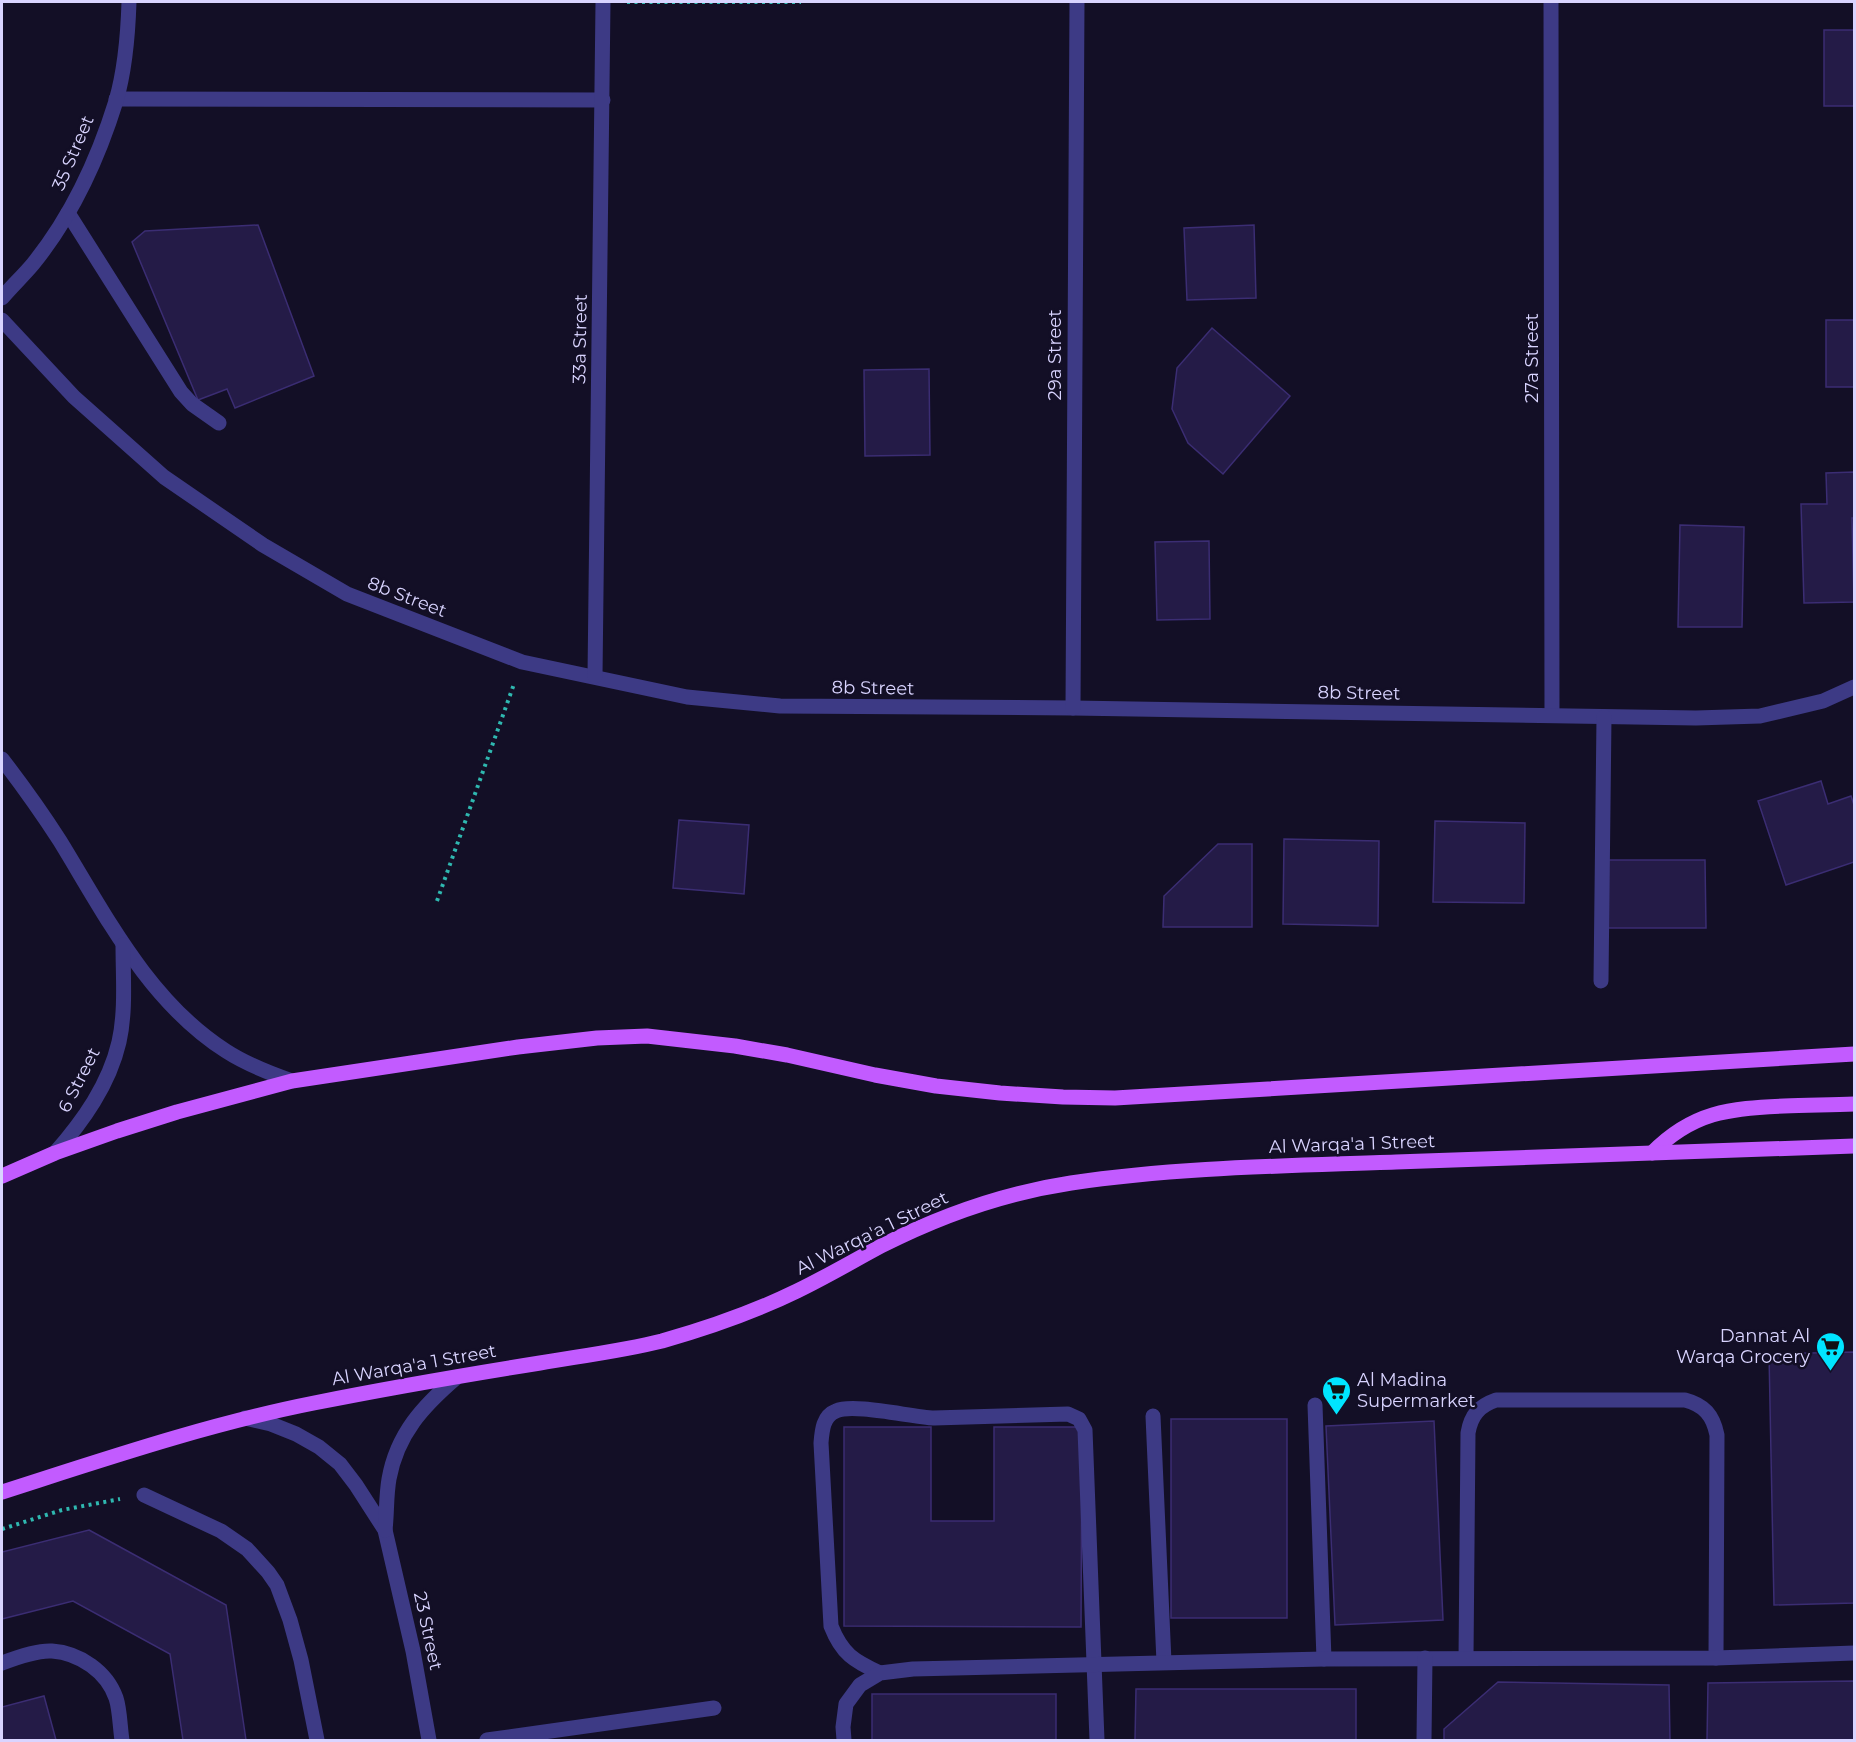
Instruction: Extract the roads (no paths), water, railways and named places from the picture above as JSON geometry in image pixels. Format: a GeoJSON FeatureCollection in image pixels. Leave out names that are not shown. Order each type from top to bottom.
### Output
{"type":"FeatureCollection","features":[{"type":"Feature","properties":{"kind":"main road"},"geometry":{"type":"LineString","coordinates":[[2,1176],[55,1153],[117,1131],[292,1081],[518,1047],[597,1038],[646,1036],[735,1046],[936,1086],[1000,1093],[1115,1098],[1854,1054]]}},
{"type":"Feature","properties":{"kind":"main road"},"geometry":{"type":"LineString","coordinates":[[1652,1153],[1668,1138],[1696,1121],[1719,1112],[1744,1108],[1854,1104]]}},
{"type":"Feature","properties":{"kind":"main road","name":"Al Warqa'a 1 Street"},"geometry":{"type":"LineString","coordinates":[[2,1492],[245,1418],[333,1399],[601,1354],[660,1341],[718,1324],[796,1292],[924,1226],[971,1208],[1019,1194],[1068,1184],[1197,1169],[1854,1146]]}},
{"type":"Feature","properties":{"kind":"street","name":"35 Street"},"geometry":{"type":"LineString","coordinates":[[2,298],[33,264],[68,213],[96,157],[116,99],[128,36],[129,2]]}},
{"type":"Feature","properties":{"kind":"street","name":"33a Street"},"geometry":{"type":"LineString","coordinates":[[595,676],[603,2]]}},
{"type":"Feature","properties":{"kind":"street","name":"29a Street"},"geometry":{"type":"LineString","coordinates":[[1073,708],[1077,2]]}},
{"type":"Feature","properties":{"kind":"street","name":"27a Street"},"geometry":{"type":"LineString","coordinates":[[1551,2],[1552,715]]}},
{"type":"Feature","properties":{"kind":"street"},"geometry":{"type":"LineString","coordinates":[[116,99],[603,100]]}},
{"type":"Feature","properties":{"kind":"street"},"geometry":{"type":"LineString","coordinates":[[68,213],[181,392],[192,404],[219,423]]}},
{"type":"Feature","properties":{"kind":"street","name":"8b Street"},"geometry":{"type":"LineString","coordinates":[[2,320],[74,397],[164,477],[263,545],[347,594],[522,662],[687,697],[780,706],[1073,708],[1696,718],[1760,716],[1823,701],[1854,687]]}},
{"type":"Feature","properties":{"kind":"street"},"geometry":{"type":"LineString","coordinates":[[1601,981],[1604,717]]}},
{"type":"Feature","properties":{"kind":"street"},"geometry":{"type":"LineString","coordinates":[[2,759],[58,838],[123,945],[170,1004],[197,1029],[225,1050],[258,1068],[292,1081]]}},
{"type":"Feature","properties":{"kind":"street","name":"6 Street"},"geometry":{"type":"LineString","coordinates":[[55,1153],[76,1129],[94,1102],[109,1073],[119,1042],[123,1011],[123,945]]}},
{"type":"Feature","properties":{"kind":"street","name":"23 Street"},"geometry":{"type":"LineString","coordinates":[[429,1740],[413,1651],[385,1530],[389,1480],[394,1456],[419,1412],[457,1377]]}},
{"type":"Feature","properties":{"kind":"street"},"geometry":{"type":"LineString","coordinates":[[1466,1658],[1468,1433],[1473,1415],[1479,1408],[1496,1400],[1685,1400],[1704,1408],[1715,1425],[1717,1435],[1716,1658]]}},
{"type":"Feature","properties":{"kind":"street"},"geometry":{"type":"LineString","coordinates":[[1315,1405],[1324,1659]]}},
{"type":"Feature","properties":{"kind":"street"},"geometry":{"type":"LineString","coordinates":[[880,1673],[847,1655],[837,1642],[831,1626],[822,1430],[826,1419],[836,1411],[848,1408],[925,1418],[1068,1414],[1078,1419],[1085,1430],[1097,1740]]}},
{"type":"Feature","properties":{"kind":"street"},"geometry":{"type":"LineString","coordinates":[[1153,1416],[1164,1662]]}},
{"type":"Feature","properties":{"kind":"street","name":"23 Street"},"geometry":{"type":"LineString","coordinates":[[245,1418],[271,1424],[319,1447],[340,1464],[385,1530]]}},
{"type":"Feature","properties":{"kind":"street"},"geometry":{"type":"LineString","coordinates":[[144,1495],[221,1531],[247,1549],[273,1579],[284,1602],[301,1660],[317,1740]]}},
{"type":"Feature","properties":{"kind":"street"},"geometry":{"type":"LineString","coordinates":[[2,1663],[22,1656],[50,1651],[79,1657],[102,1674],[117,1699],[122,1740]]}},
{"type":"Feature","properties":{"kind":"street"},"geometry":{"type":"LineString","coordinates":[[843,1740],[846,1704],[860,1684],[880,1673],[913,1669],[1324,1659],[1716,1658],[1854,1653]]}},
{"type":"Feature","properties":{"kind":"street"},"geometry":{"type":"LineString","coordinates":[[1424,1740],[1425,1658]]}},
{"type":"Feature","properties":{"kind":"street"},"geometry":{"type":"LineString","coordinates":[[487,1740],[714,1708]]}},
{"type":"Feature","properties":{"kind":"place","name":"Dannat Al Warqa Grocery"},"geometry":{"type":"Point","coordinates":[1831,1372]}},
{"type":"Feature","properties":{"kind":"place","name":"Al Madina Supermarket"},"geometry":{"type":"Point","coordinates":[1336,1416]}}]}
